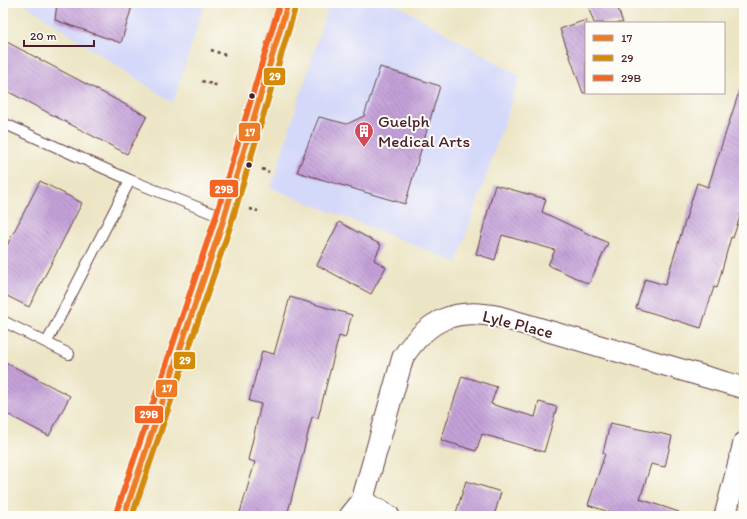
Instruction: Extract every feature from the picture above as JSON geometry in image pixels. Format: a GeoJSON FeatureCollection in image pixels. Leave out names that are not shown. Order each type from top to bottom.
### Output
{"type":"FeatureCollection","features":[{"type":"Feature","properties":{"kind":"main road"},"geometry":{"type":"LineString","coordinates":[[124,516],[224,218],[288,3]]}},
{"type":"Feature","properties":{"kind":"street","name":"Lyle Place"},"geometry":{"type":"LineString","coordinates":[[389,516],[356,509],[403,357],[414,341],[428,328],[444,319],[462,314],[480,313],[500,317],[744,388]]}},
{"type":"Feature","properties":{"kind":"street"},"geometry":{"type":"LineString","coordinates":[[725,516],[744,443]]}},
{"type":"Feature","properties":{"kind":"lane"},"geometry":{"type":"LineString","coordinates":[[3,122],[130,180],[224,218]]}},
{"type":"Feature","properties":{"kind":"lane"},"geometry":{"type":"LineString","coordinates":[[47,342],[130,180]]}},
{"type":"Feature","properties":{"kind":"lane"},"geometry":{"type":"LineString","coordinates":[[3,321],[69,354]]}},
{"type":"Feature","properties":{"kind":"path"},"geometry":{"type":"LineString","coordinates":[[211,50],[228,56]]}},
{"type":"Feature","properties":{"kind":"path"},"geometry":{"type":"LineString","coordinates":[[202,81],[219,86]]}},
{"type":"Feature","properties":{"kind":"shaded area"},"geometry":{"type":"Polygon","coordinates":[[[23,3],[205,3],[173,103],[23,3]]]}},
{"type":"Feature","properties":{"kind":"shaded area"},"geometry":{"type":"Polygon","coordinates":[[[329,3],[394,3],[520,76],[457,262],[271,188],[329,3]]]}},
{"type":"Feature","properties":{"kind":"building"},"geometry":{"type":"Polygon","coordinates":[[[57,3],[133,3],[121,43],[55,20],[57,3]]]}},
{"type":"Feature","properties":{"kind":"building"},"geometry":{"type":"Polygon","coordinates":[[[587,3],[616,3],[623,22],[594,22],[587,3]]]}},
{"type":"Feature","properties":{"kind":"building"},"geometry":{"type":"Polygon","coordinates":[[[586,20],[585,93],[583,93],[560,29],[586,20]]]}},
{"type":"Feature","properties":{"kind":"building"},"geometry":{"type":"Polygon","coordinates":[[[3,40],[147,116],[127,154],[3,89],[3,40]]]}},
{"type":"Feature","properties":{"kind":"building","name":"Guelph Medical Arts"},"geometry":{"type":"Polygon","coordinates":[[[380,67],[440,86],[405,204],[297,172],[319,117],[347,124],[364,116],[380,67]]]}},
{"type":"Feature","properties":{"kind":"building"},"geometry":{"type":"Polygon","coordinates":[[[740,89],[744,89],[744,204],[733,238],[731,237],[717,288],[714,287],[701,328],[636,308],[645,279],[665,285],[697,183],[708,187],[740,89]]]}},
{"type":"Feature","properties":{"kind":"building"},"geometry":{"type":"Polygon","coordinates":[[[40,181],[82,203],[29,307],[3,294],[3,253],[40,181]]]}},
{"type":"Feature","properties":{"kind":"building"},"geometry":{"type":"Polygon","coordinates":[[[495,185],[546,199],[542,212],[608,243],[589,284],[548,265],[555,250],[502,235],[495,260],[476,254],[495,185]]]}},
{"type":"Feature","properties":{"kind":"building"},"geometry":{"type":"Polygon","coordinates":[[[339,222],[381,245],[374,260],[386,267],[371,294],[317,265],[339,222]]]}},
{"type":"Feature","properties":{"kind":"building"},"geometry":{"type":"Polygon","coordinates":[[[290,297],[352,315],[345,338],[339,336],[318,418],[312,417],[287,516],[239,516],[255,462],[248,460],[261,404],[249,401],[262,351],[274,354],[290,297]]]}},
{"type":"Feature","properties":{"kind":"building"},"geometry":{"type":"Polygon","coordinates":[[[3,361],[70,396],[49,436],[3,412],[3,361]]]}},
{"type":"Feature","properties":{"kind":"building"},"geometry":{"type":"Polygon","coordinates":[[[462,376],[497,387],[491,404],[535,417],[539,402],[557,407],[544,452],[482,434],[476,451],[441,440],[462,376]]]}},
{"type":"Feature","properties":{"kind":"building"},"geometry":{"type":"Polygon","coordinates":[[[610,423],[672,436],[665,467],[651,464],[640,499],[679,512],[678,516],[621,516],[588,505],[605,454],[603,453],[610,423]]]}},
{"type":"Feature","properties":{"kind":"building"},"geometry":{"type":"Polygon","coordinates":[[[466,481],[501,492],[494,516],[455,516],[466,481]]]}},
{"type":"Feature","properties":{"kind":"transit line","name":"29B"},"geometry":{"type":"LineString","coordinates":[[116,513],[216,216],[280,3]]}},
{"type":"Feature","properties":{"kind":"transit line","name":"17"},"geometry":{"type":"LineString","coordinates":[[124,516],[224,218],[288,3]]}},
{"type":"Feature","properties":{"kind":"transit line","name":"29"},"geometry":{"type":"LineString","coordinates":[[132,516],[232,221],[296,5]]}},
{"type":"Feature","properties":{"kind":"place","name":"Guelph Medical Arts"},"geometry":{"type":"Point","coordinates":[364,148]}}]}
